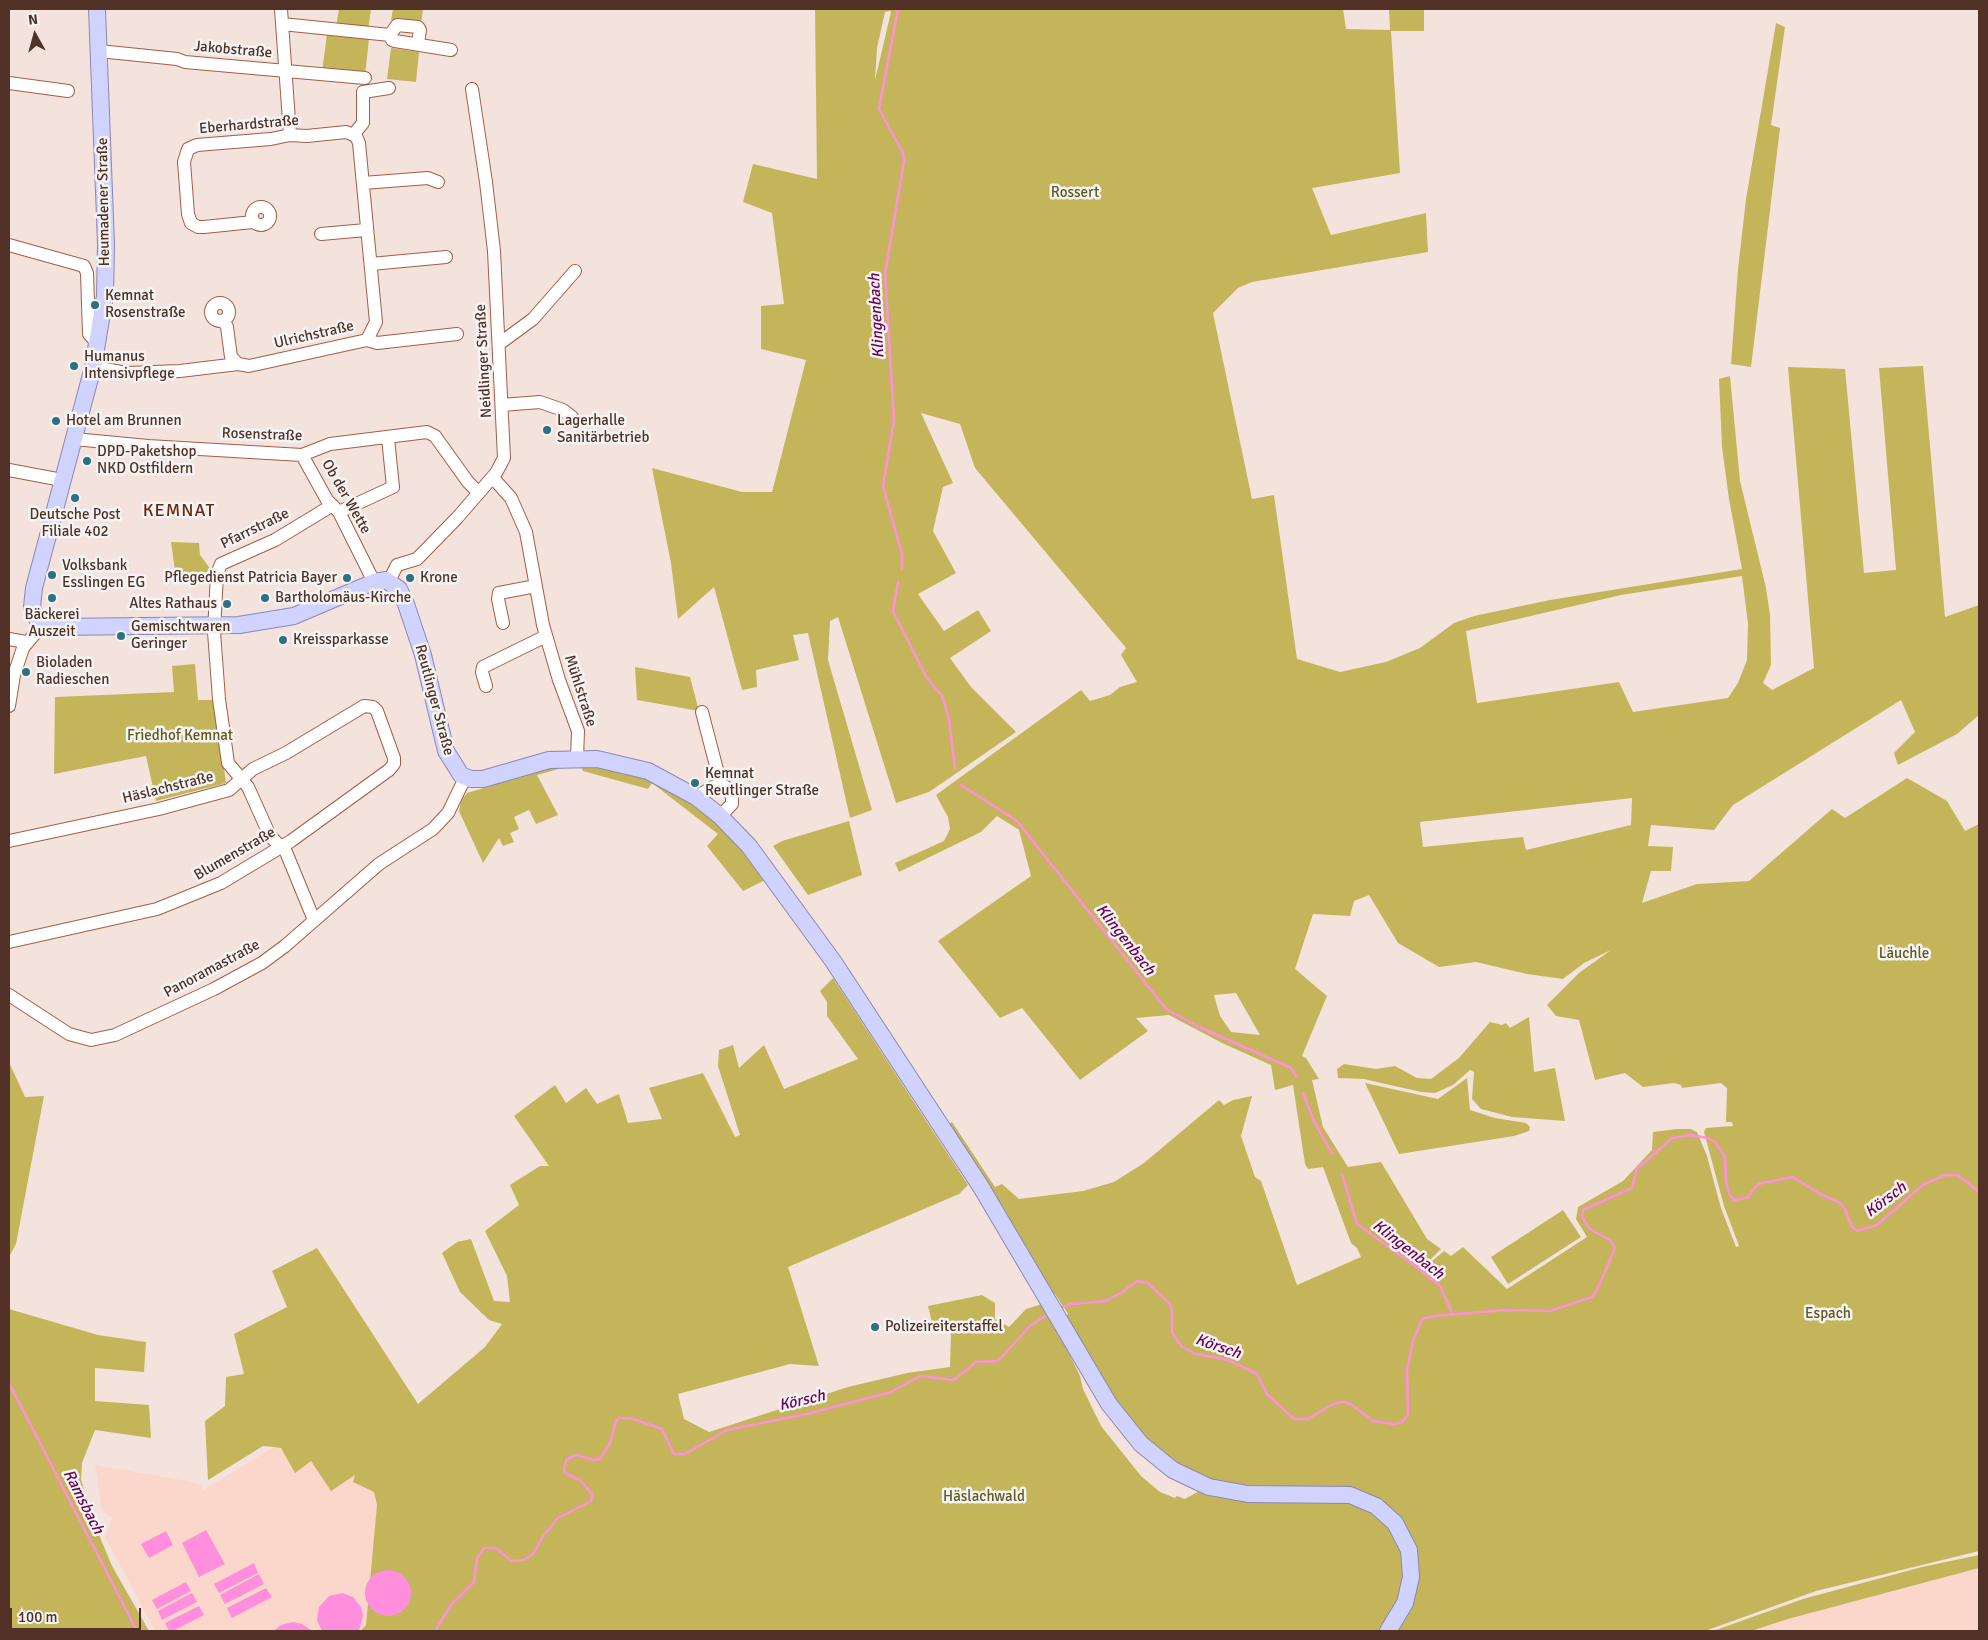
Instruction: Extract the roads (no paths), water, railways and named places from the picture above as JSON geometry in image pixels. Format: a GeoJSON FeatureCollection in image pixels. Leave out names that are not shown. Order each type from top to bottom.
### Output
{"type":"FeatureCollection","features":[{"type":"Feature","properties":{"kind":"main road","name":"Heumadener Straße"},"geometry":{"type":"LineString","coordinates":[[43,624],[34,613],[33,595],[93,367],[105,296],[106,264],[97,9]]}},
{"type":"Feature","properties":{"kind":"main road"},"geometry":{"type":"LineString","coordinates":[[43,624],[50,627],[214,626],[288,618],[381,582]]}},
{"type":"Feature","properties":{"kind":"main road","name":"Reutlinger Straße"},"geometry":{"type":"LineString","coordinates":[[381,582],[399,589],[406,604],[423,655],[446,751],[455,768],[465,778]]}},
{"type":"Feature","properties":{"kind":"main road"},"geometry":{"type":"LineString","coordinates":[[465,778],[483,779],[539,762],[577,758],[612,761],[648,771],[696,797],[720,816],[749,846],[782,888],[879,1028],[953,1142],[1119,1418],[1145,1448],[1173,1470],[1200,1483],[1240,1494],[1350,1495],[1368,1501],[1388,1515],[1406,1542],[1411,1572],[1404,1603],[1388,1631]]}},
{"type":"Feature","properties":{"kind":"street"},"geometry":{"type":"LineString","coordinates":[[281,9],[290,135]]}},
{"type":"Feature","properties":{"kind":"street"},"geometry":{"type":"LineString","coordinates":[[282,24],[390,35],[392,40],[395,41],[451,50]]}},
{"type":"Feature","properties":{"kind":"street","name":"Jakobstraße"},"geometry":{"type":"LineString","coordinates":[[98,51],[176,59],[185,62],[365,78]]}},
{"type":"Feature","properties":{"kind":"street"},"geometry":{"type":"LineString","coordinates":[[9,83],[68,91]]}},
{"type":"Feature","properties":{"kind":"street"},"geometry":{"type":"LineString","coordinates":[[367,340],[376,322],[359,143],[354,135],[363,123],[363,92],[389,88]]}},
{"type":"Feature","properties":{"kind":"street","name":"Neidlinger Straße"},"geometry":{"type":"LineString","coordinates":[[381,582],[397,566],[417,559],[493,478],[504,458],[491,224],[472,89]]}},
{"type":"Feature","properties":{"kind":"street","name":"Eberhardstraße"},"geometry":{"type":"LineString","coordinates":[[253,222],[204,227],[198,227],[191,223],[188,214],[184,157],[188,150],[195,146],[271,139],[290,135],[307,136],[346,132],[354,135]]}},
{"type":"Feature","properties":{"kind":"street"},"geometry":{"type":"LineString","coordinates":[[363,183],[428,178],[438,182]]}},
{"type":"Feature","properties":{"kind":"street"},"geometry":{"type":"LineString","coordinates":[[322,234],[366,230]]}},
{"type":"Feature","properties":{"kind":"street"},"geometry":{"type":"LineString","coordinates":[[9,245],[84,266],[87,274],[89,334],[98,344]]}},
{"type":"Feature","properties":{"kind":"street"},"geometry":{"type":"LineString","coordinates":[[371,264],[446,257]]}},
{"type":"Feature","properties":{"kind":"street"},"geometry":{"type":"LineString","coordinates":[[499,344],[533,318],[575,270]]}},
{"type":"Feature","properties":{"kind":"street"},"geometry":{"type":"LineString","coordinates":[[223,320],[227,327],[231,357],[238,364]]}},
{"type":"Feature","properties":{"kind":"street","name":"Ulrichstraße"},"geometry":{"type":"LineString","coordinates":[[93,367],[122,373],[180,371],[238,364],[254,366],[367,340],[376,343],[457,334]]}},
{"type":"Feature","properties":{"kind":"street"},"geometry":{"type":"LineString","coordinates":[[502,405],[540,402],[563,410],[572,417]]}},
{"type":"Feature","properties":{"kind":"street","name":"Rosenstraße"},"geometry":{"type":"LineString","coordinates":[[74,439],[148,446],[302,455],[330,444],[431,433],[478,492]]}},
{"type":"Feature","properties":{"kind":"street"},"geometry":{"type":"LineString","coordinates":[[335,509],[393,487],[388,438]]}},
{"type":"Feature","properties":{"kind":"street","name":"Ob der Wette"},"geometry":{"type":"LineString","coordinates":[[302,455],[381,582]]}},
{"type":"Feature","properties":{"kind":"street"},"geometry":{"type":"LineString","coordinates":[[9,470],[62,480]]}},
{"type":"Feature","properties":{"kind":"street","name":"Mühlstraße"},"geometry":{"type":"LineString","coordinates":[[493,478],[511,498],[528,539],[546,636],[559,680],[577,727],[577,758]]}},
{"type":"Feature","properties":{"kind":"street","name":"Pfarrstraße"},"geometry":{"type":"LineString","coordinates":[[214,626],[218,569],[221,564],[275,540],[335,509]]}},
{"type":"Feature","properties":{"kind":"street"},"geometry":{"type":"LineString","coordinates":[[503,623],[498,599],[499,593],[536,586]]}},
{"type":"Feature","properties":{"kind":"street"},"geometry":{"type":"LineString","coordinates":[[9,706],[16,667],[26,642],[43,624]]}},
{"type":"Feature","properties":{"kind":"street"},"geometry":{"type":"LineString","coordinates":[[214,626],[218,692],[228,763],[248,786],[270,836],[286,852],[314,920]]}},
{"type":"Feature","properties":{"kind":"street"},"geometry":{"type":"LineString","coordinates":[[486,686],[482,672],[483,667],[546,636]]}},
{"type":"Feature","properties":{"kind":"street"},"geometry":{"type":"LineString","coordinates":[[9,639],[26,642]]}},
{"type":"Feature","properties":{"kind":"street","name":"Häslachstraße"},"geometry":{"type":"LineString","coordinates":[[9,841],[150,811],[232,789],[252,769],[286,753],[361,707],[371,706]]}},
{"type":"Feature","properties":{"kind":"street","name":"Blumenstraße"},"geometry":{"type":"LineString","coordinates":[[9,942],[136,915],[172,904],[234,877],[281,847],[392,767],[394,758],[381,719],[376,709],[371,706]]}},
{"type":"Feature","properties":{"kind":"street"},"geometry":{"type":"LineString","coordinates":[[702,712],[721,785]]}},
{"type":"Feature","properties":{"kind":"street","name":"Panoramastraße"},"geometry":{"type":"LineString","coordinates":[[9,995],[76,1038],[91,1040],[107,1038],[238,976],[285,946],[379,864],[419,839],[441,822],[448,813],[465,778]]}},
{"type":"Feature","properties":{"kind":"street"},"geometry":{"type":"LineString","coordinates":[[696,797],[708,788],[721,785],[728,789],[733,798],[732,804],[720,816]]}},
{"type":"Feature","properties":{"kind":"waterway","name":"Klingenbach"},"geometry":{"type":"LineString","coordinates":[[898,9],[879,109],[903,153],[904,161],[885,274],[894,420],[883,486],[902,554],[902,569]]}},
{"type":"Feature","properties":{"kind":"waterway","name":"Klingenbach"},"geometry":{"type":"LineString","coordinates":[[898,582],[893,611],[927,678],[942,696],[949,719],[955,769]]}},
{"type":"Feature","properties":{"kind":"waterway","name":"Klingenbach"},"geometry":{"type":"LineString","coordinates":[[961,785],[1017,821],[1166,1009],[1199,1027],[1291,1068],[1296,1076]]}},
{"type":"Feature","properties":{"kind":"waterway","name":"Klingenbach"},"geometry":{"type":"LineString","coordinates":[[1303,1093],[1314,1121],[1332,1154]]}},
{"type":"Feature","properties":{"kind":"waterway","name":"Körsch"},"geometry":{"type":"LineString","coordinates":[[1060,1308],[1071,1304],[1106,1301],[1137,1281],[1148,1283],[1170,1304],[1172,1333],[1182,1347],[1196,1354],[1228,1360],[1257,1374],[1267,1394],[1294,1419],[1308,1419],[1333,1404],[1344,1402],[1352,1405],[1373,1421],[1395,1424],[1402,1422],[1408,1415],[1407,1370],[1413,1341],[1422,1319],[1435,1316],[1505,1310],[1550,1311],[1592,1297],[1597,1290],[1615,1248],[1610,1240],[1590,1229],[1582,1217],[1583,1210],[1632,1188],[1637,1169],[1672,1138],[1690,1135],[1708,1138],[1715,1142],[1725,1157],[1726,1182],[1730,1196],[1734,1200],[1747,1198],[1758,1184],[1793,1177],[1818,1193],[1840,1203],[1845,1209],[1852,1227],[1857,1231],[1877,1225],[1924,1184],[1946,1175],[1958,1175],[1979,1192]]}},
{"type":"Feature","properties":{"kind":"waterway","name":"Klingenbach"},"geometry":{"type":"LineString","coordinates":[[1342,1174],[1357,1224],[1440,1286],[1453,1315]]}},
{"type":"Feature","properties":{"kind":"waterway","name":"Körsch"},"geometry":{"type":"LineString","coordinates":[[435,1631],[451,1605],[474,1582],[477,1558],[484,1548],[496,1548],[511,1561],[524,1560],[533,1554],[544,1535],[558,1518],[591,1501],[592,1494],[580,1480],[565,1473],[564,1469],[567,1459],[577,1455],[594,1460],[600,1459],[610,1443],[616,1421],[619,1418],[633,1419],[662,1429],[674,1454],[685,1454],[727,1430],[807,1414],[891,1392],[920,1376],[954,1380],[976,1362],[998,1361],[1030,1326],[1048,1314]]}},
{"type":"Feature","properties":{"kind":"waterway","name":"Ramsbach"},"geometry":{"type":"LineString","coordinates":[[9,1383],[137,1631]]}},
{"type":"Feature","properties":{"kind":"place","name":"Kemnat Rosenstraße"},"geometry":{"type":"Point","coordinates":[95,305]}},
{"type":"Feature","properties":{"kind":"place","name":"Humanus Intensivpflege"},"geometry":{"type":"Point","coordinates":[74,366]}},
{"type":"Feature","properties":{"kind":"place","name":"Hotel am Brunnen"},"geometry":{"type":"Point","coordinates":[56,421]}},
{"type":"Feature","properties":{"kind":"place","name":"Lagerhalle Sanitärbetrieb"},"geometry":{"type":"Point","coordinates":[547,430]}},
{"type":"Feature","properties":{"kind":"place","name":"DPD-Paketshop NKD Ostfildern"},"geometry":{"type":"Point","coordinates":[87,461]}},
{"type":"Feature","properties":{"kind":"place","name":"Deutsche Post Filiale 402"},"geometry":{"type":"Point","coordinates":[75,498]}},
{"type":"Feature","properties":{"kind":"place","name":"Volksbank Esslingen EG"},"geometry":{"type":"Point","coordinates":[52,575]}},
{"type":"Feature","properties":{"kind":"place","name":"Pflegedienst Patricia Bayer"},"geometry":{"type":"Point","coordinates":[347,578]}},
{"type":"Feature","properties":{"kind":"place","name":"Krone"},"geometry":{"type":"Point","coordinates":[410,578]}},
{"type":"Feature","properties":{"kind":"place","name":"Bäckerei Auszeit"},"geometry":{"type":"Point","coordinates":[52,598]}},
{"type":"Feature","properties":{"kind":"place","name":"Bartholomäus-Kirche"},"geometry":{"type":"Point","coordinates":[265,598]}},
{"type":"Feature","properties":{"kind":"place","name":"Altes Rathaus"},"geometry":{"type":"Point","coordinates":[227,604]}},
{"type":"Feature","properties":{"kind":"place","name":"Gemischtwaren Geringer"},"geometry":{"type":"Point","coordinates":[121,636]}},
{"type":"Feature","properties":{"kind":"place","name":"Kreissparkasse"},"geometry":{"type":"Point","coordinates":[283,640]}},
{"type":"Feature","properties":{"kind":"place","name":"Bioladen Radieschen"},"geometry":{"type":"Point","coordinates":[26,672]}},
{"type":"Feature","properties":{"kind":"place","name":"Kemnat Reutlinger Straße"},"geometry":{"type":"Point","coordinates":[695,783]}},
{"type":"Feature","properties":{"kind":"place","name":"Polizeireiterstaffel"},"geometry":{"type":"Point","coordinates":[875,1327]}},
{"type":"Feature","properties":{"kind":"district","name":"KEMNAT"},"geometry":{"type":"Point","coordinates":[179,511]}},
{"type":"Feature","properties":{"kind":"park label","name":"Rossert"},"geometry":{"type":"Point","coordinates":[1075,193]}},
{"type":"Feature","properties":{"kind":"park label","name":"Friedhof Kemnat"},"geometry":{"type":"Point","coordinates":[180,736]}},
{"type":"Feature","properties":{"kind":"park label","name":"Läuchle"},"geometry":{"type":"Point","coordinates":[1904,954]}},
{"type":"Feature","properties":{"kind":"park label","name":"Espach"},"geometry":{"type":"Point","coordinates":[1828,1314]}},
{"type":"Feature","properties":{"kind":"park label","name":"Häslachwald"},"geometry":{"type":"Point","coordinates":[984,1497]}}]}
